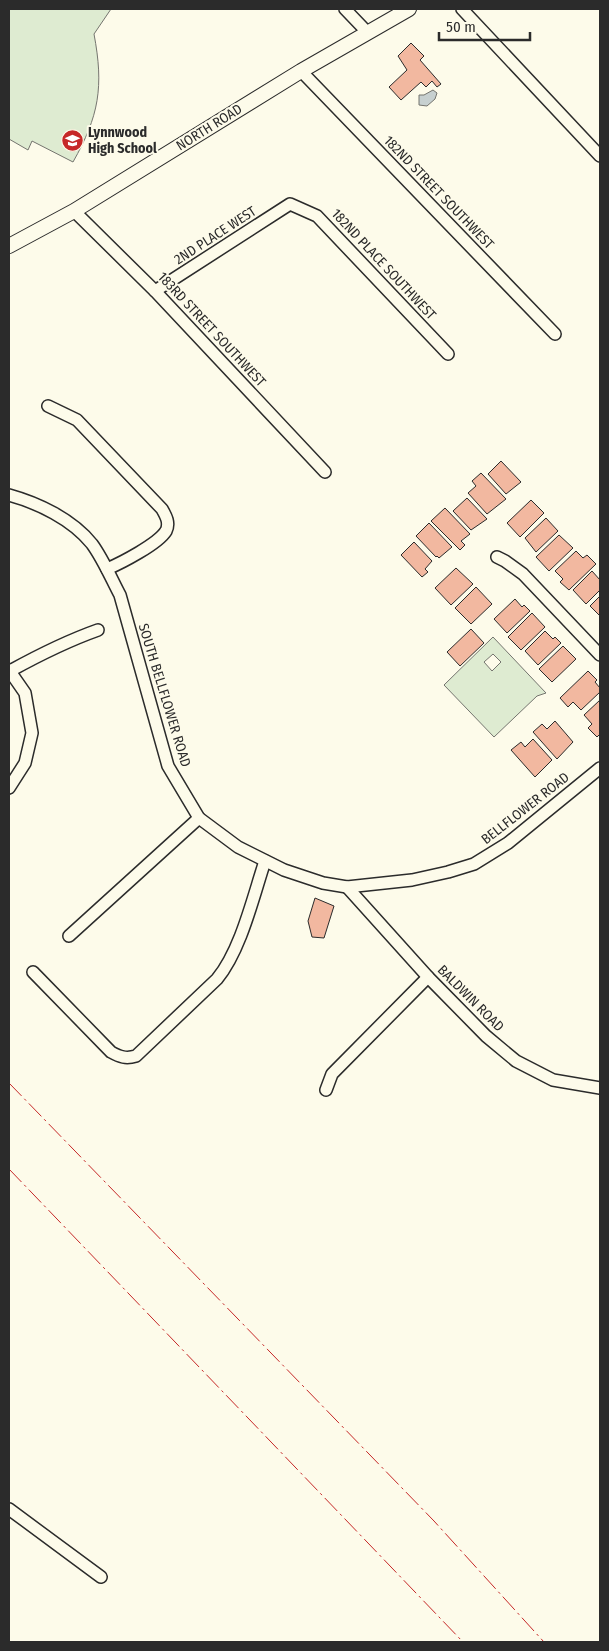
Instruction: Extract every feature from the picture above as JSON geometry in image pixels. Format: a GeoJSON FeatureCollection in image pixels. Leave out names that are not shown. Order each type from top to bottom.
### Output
{"type":"FeatureCollection","features":[{"type":"Feature","properties":{"kind":"street"},"geometry":{"type":"LineString","coordinates":[[345,9],[368,32]]}},
{"type":"Feature","properties":{"kind":"street","name":"NORTH ROAD"},"geometry":{"type":"LineString","coordinates":[[9,246],[74,211],[301,70],[409,9]]}},
{"type":"Feature","properties":{"kind":"street"},"geometry":{"type":"LineString","coordinates":[[462,9],[600,156]]}},
{"type":"Feature","properties":{"kind":"street","name":"182ND STREET SOUTHWEST"},"geometry":{"type":"LineString","coordinates":[[301,70],[555,334]]}},
{"type":"Feature","properties":{"kind":"street","name":"2ND PLACE WEST"},"geometry":{"type":"LineString","coordinates":[[156,290],[290,204]]}},
{"type":"Feature","properties":{"kind":"street","name":"182ND PLACE SOUTHWEST"},"geometry":{"type":"LineString","coordinates":[[290,204],[317,216],[448,354]]}},
{"type":"Feature","properties":{"kind":"street","name":"183RD STREET SOUTHWEST"},"geometry":{"type":"LineString","coordinates":[[74,211],[156,290],[325,472]]}},
{"type":"Feature","properties":{"kind":"street"},"geometry":{"type":"LineString","coordinates":[[48,406],[77,420],[162,509],[167,519],[166,530],[159,539],[122,563],[107,569]]}},
{"type":"Feature","properties":{"kind":"street","name":"SOUTH BELLFLOWER ROAD"},"geometry":{"type":"LineString","coordinates":[[9,495],[30,501],[69,523],[91,543],[107,569],[120,595],[168,766],[199,818],[238,848],[284,870],[323,883],[347,887]]}},
{"type":"Feature","properties":{"kind":"street"},"geometry":{"type":"LineString","coordinates":[[497,558],[505,561],[523,574],[600,655]]}},
{"type":"Feature","properties":{"kind":"street"},"geometry":{"type":"LineString","coordinates":[[9,788],[25,763],[32,733],[25,693],[9,671],[75,638],[98,630]]}},
{"type":"Feature","properties":{"kind":"street","name":"BELLFLOWER ROAD"},"geometry":{"type":"LineString","coordinates":[[347,887],[412,880],[474,864],[508,843],[600,768]]}},
{"type":"Feature","properties":{"kind":"street"},"geometry":{"type":"LineString","coordinates":[[70,936],[199,818]]}},
{"type":"Feature","properties":{"kind":"street"},"geometry":{"type":"LineString","coordinates":[[33,972],[111,1052],[129,1058],[136,1056],[226,969],[236,948],[265,861]]}},
{"type":"Feature","properties":{"kind":"street","name":"BALDWIN ROAD"},"geometry":{"type":"LineString","coordinates":[[347,887],[428,977],[486,1036],[516,1061],[553,1080],[600,1088]]}},
{"type":"Feature","properties":{"kind":"street"},"geometry":{"type":"LineString","coordinates":[[326,1090],[332,1074],[428,977]]}},
{"type":"Feature","properties":{"kind":"street"},"geometry":{"type":"LineString","coordinates":[[9,1509],[100,1577]]}},
{"type":"Feature","properties":{"kind":"green space"},"geometry":{"type":"Polygon","coordinates":[[[9,9],[111,9],[94,34],[99,70],[97,101],[89,130],[73,162],[32,141],[28,150],[9,139],[9,9]]]}},
{"type":"Feature","properties":{"kind":"green space"},"geometry":{"type":"Polygon","coordinates":[[[493,637],[546,693],[537,696],[494,737],[444,685],[493,637]],[[493,654],[484,662],[492,671],[501,662],[493,654]]]}},
{"type":"Feature","properties":{"kind":"shaded area"},"geometry":{"type":"Polygon","coordinates":[[[433,90],[437,93],[435,99],[427,106],[419,105],[419,95],[424,95],[433,90]]]}},
{"type":"Feature","properties":{"kind":"building"},"geometry":{"type":"Polygon","coordinates":[[[411,43],[424,56],[420,60],[441,84],[437,87],[432,81],[426,87],[421,82],[401,100],[389,87],[407,70],[398,56],[411,43]]]}},
{"type":"Feature","properties":{"kind":"building"},"geometry":{"type":"Polygon","coordinates":[[[501,461],[521,482],[506,494],[488,474],[501,461]]]}},
{"type":"Feature","properties":{"kind":"building"},"geometry":{"type":"Polygon","coordinates":[[[481,473],[506,499],[487,514],[468,493],[476,486],[472,481],[481,473]]]}},
{"type":"Feature","properties":{"kind":"building"},"geometry":{"type":"Polygon","coordinates":[[[467,498],[487,519],[471,530],[453,511],[467,498]]]}},
{"type":"Feature","properties":{"kind":"building"},"geometry":{"type":"Polygon","coordinates":[[[531,500],[544,513],[520,537],[507,523],[531,500]]]}},
{"type":"Feature","properties":{"kind":"building"},"geometry":{"type":"Polygon","coordinates":[[[445,508],[470,534],[461,541],[465,545],[460,550],[431,521],[445,508]]]}},
{"type":"Feature","properties":{"kind":"building"},"geometry":{"type":"Polygon","coordinates":[[[546,518],[558,531],[536,552],[525,538],[546,518]]]}},
{"type":"Feature","properties":{"kind":"building"},"geometry":{"type":"Polygon","coordinates":[[[429,523],[452,547],[439,558],[416,536],[429,523]]]}},
{"type":"Feature","properties":{"kind":"building"},"geometry":{"type":"Polygon","coordinates":[[[559,535],[573,548],[549,571],[536,557],[559,535]]]}},
{"type":"Feature","properties":{"kind":"building"},"geometry":{"type":"Polygon","coordinates":[[[414,542],[432,561],[425,569],[428,572],[422,577],[401,555],[414,542]]]}},
{"type":"Feature","properties":{"kind":"building"},"geometry":{"type":"Polygon","coordinates":[[[576,551],[583,558],[587,555],[596,564],[569,590],[560,582],[563,579],[555,571],[576,551]]]}},
{"type":"Feature","properties":{"kind":"building"},"geometry":{"type":"Polygon","coordinates":[[[456,568],[473,584],[451,605],[435,588],[456,568]]]}},
{"type":"Feature","properties":{"kind":"building"},"geometry":{"type":"Polygon","coordinates":[[[592,571],[600,580],[600,590],[586,604],[573,590],[592,571]]]}},
{"type":"Feature","properties":{"kind":"building"},"geometry":{"type":"Polygon","coordinates":[[[476,587],[492,604],[471,624],[455,608],[476,587]]]}},
{"type":"Feature","properties":{"kind":"building"},"geometry":{"type":"Polygon","coordinates":[[[600,596],[600,616],[590,606],[600,596]]]}},
{"type":"Feature","properties":{"kind":"building"},"geometry":{"type":"Polygon","coordinates":[[[515,599],[522,607],[524,605],[530,611],[507,633],[494,619],[515,599]]]}},
{"type":"Feature","properties":{"kind":"building"},"geometry":{"type":"Polygon","coordinates":[[[532,613],[545,627],[521,650],[508,637],[532,613]]]}},
{"type":"Feature","properties":{"kind":"building"},"geometry":{"type":"Polygon","coordinates":[[[471,629],[484,643],[460,666],[447,652],[471,629]]]}},
{"type":"Feature","properties":{"kind":"building"},"geometry":{"type":"Polygon","coordinates":[[[545,631],[553,639],[555,637],[561,643],[538,665],[525,651],[545,631]]]}},
{"type":"Feature","properties":{"kind":"building"},"geometry":{"type":"Polygon","coordinates":[[[563,646],[576,659],[552,682],[539,669],[563,646]]]}},
{"type":"Feature","properties":{"kind":"building"},"geometry":{"type":"Polygon","coordinates":[[[588,671],[597,680],[595,682],[600,688],[600,692],[581,710],[573,702],[568,707],[560,698],[588,671]]]}},
{"type":"Feature","properties":{"kind":"building"},"geometry":{"type":"Polygon","coordinates":[[[600,700],[600,734],[597,737],[588,728],[592,724],[584,715],[600,700]]]}},
{"type":"Feature","properties":{"kind":"building"},"geometry":{"type":"Polygon","coordinates":[[[555,721],[573,742],[557,759],[533,732],[542,724],[547,729],[555,721]]]}},
{"type":"Feature","properties":{"kind":"building"},"geometry":{"type":"Polygon","coordinates":[[[533,739],[552,760],[535,777],[511,750],[521,742],[525,747],[533,739]]]}},
{"type":"Feature","properties":{"kind":"building"},"geometry":{"type":"Polygon","coordinates":[[[315,898],[334,906],[324,938],[312,937],[308,921],[315,898]]]}},
{"type":"Feature","properties":{"kind":"power"},"geometry":{"type":"LineString","coordinates":[[9,1083],[434,1521],[544,1642]]}},
{"type":"Feature","properties":{"kind":"power"},"geometry":{"type":"LineString","coordinates":[[9,1169],[463,1642]]}},
{"type":"Feature","properties":{"kind":"place","name":"Lynnwood High School"},"geometry":{"type":"Point","coordinates":[72,140]}}]}
